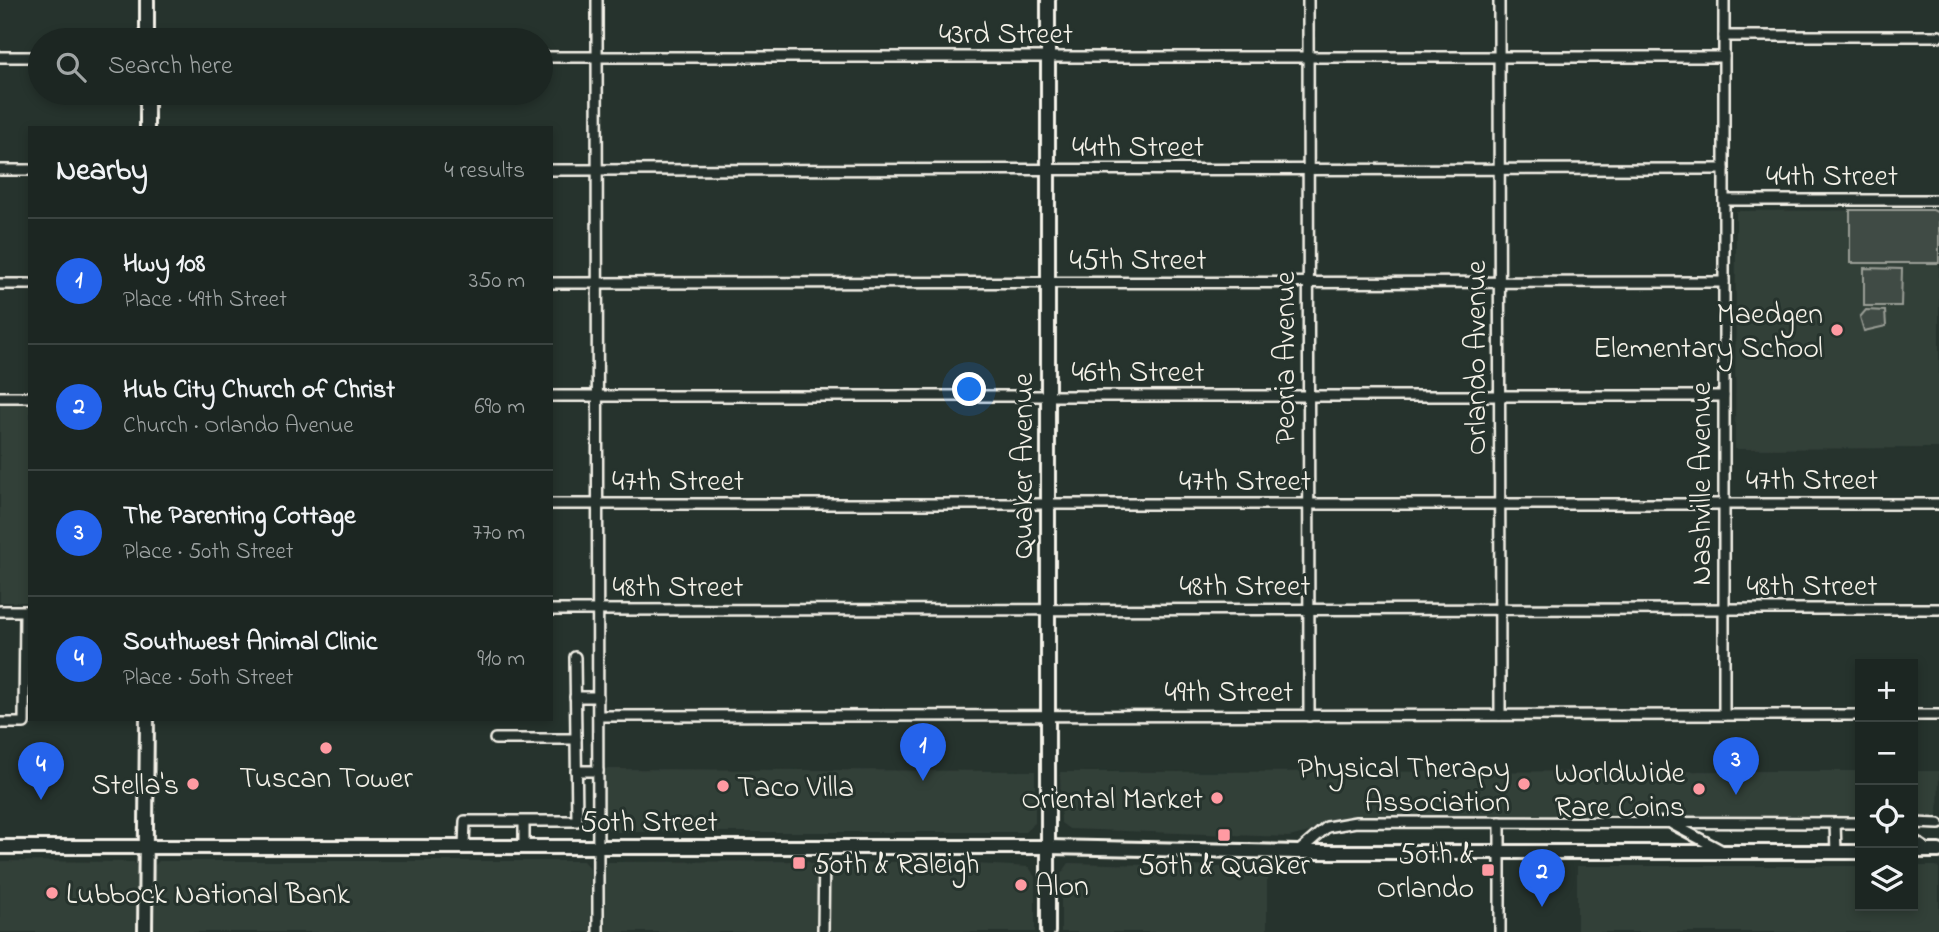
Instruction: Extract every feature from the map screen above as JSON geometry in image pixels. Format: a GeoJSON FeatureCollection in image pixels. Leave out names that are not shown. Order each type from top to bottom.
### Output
{"type":"FeatureCollection","features":[{"type":"Feature","properties":{"kind":"main road"},"geometry":{"type":"LineString","coordinates":[[147,0],[147,28]]}},
{"type":"Feature","properties":{"kind":"main road","name":"Quaker Avenue"},"geometry":{"type":"LineString","coordinates":[[1048,0],[1048,932]]}},
{"type":"Feature","properties":{"kind":"main road"},"geometry":{"type":"LineString","coordinates":[[147,105],[147,126]]}},
{"type":"Feature","properties":{"kind":"main road"},"geometry":{"type":"LineString","coordinates":[[145,932],[147,721]]}},
{"type":"Feature","properties":{"kind":"main road","name":"50th Street"},"geometry":{"type":"LineString","coordinates":[[0,847],[1048,846],[1298,852],[1855,852]]}},
{"type":"Feature","properties":{"kind":"street"},"geometry":{"type":"LineString","coordinates":[[597,0],[598,932]]}},
{"type":"Feature","properties":{"kind":"street","name":"Peoria Avenue"},"geometry":{"type":"LineString","coordinates":[[1308,0],[1309,716]]}},
{"type":"Feature","properties":{"kind":"street","name":"Orlando Avenue"},"geometry":{"type":"LineString","coordinates":[[1499,0],[1500,715]]}},
{"type":"Feature","properties":{"kind":"street","name":"Nashville Avenue"},"geometry":{"type":"LineString","coordinates":[[1724,0],[1724,715]]}},
{"type":"Feature","properties":{"kind":"street"},"geometry":{"type":"LineString","coordinates":[[1724,36],[1939,36]]}},
{"type":"Feature","properties":{"kind":"street","name":"43rd Street"},"geometry":{"type":"LineString","coordinates":[[553,57],[1724,57]]}},
{"type":"Feature","properties":{"kind":"street"},"geometry":{"type":"LineString","coordinates":[[0,58],[28,58]]}},
{"type":"Feature","properties":{"kind":"street","name":"44th Street"},"geometry":{"type":"LineString","coordinates":[[553,170],[1724,169]]}},
{"type":"Feature","properties":{"kind":"street"},"geometry":{"type":"LineString","coordinates":[[0,170],[28,170]]}},
{"type":"Feature","properties":{"kind":"street","name":"44th Street"},"geometry":{"type":"LineString","coordinates":[[1724,200],[1939,200]]}},
{"type":"Feature","properties":{"kind":"street","name":"45th Street"},"geometry":{"type":"LineString","coordinates":[[553,283],[1724,282]]}},
{"type":"Feature","properties":{"kind":"street"},"geometry":{"type":"LineString","coordinates":[[0,284],[28,284]]}},
{"type":"Feature","properties":{"kind":"street","name":"46th Street"},"geometry":{"type":"LineString","coordinates":[[553,396],[1724,396]]}},
{"type":"Feature","properties":{"kind":"street"},"geometry":{"type":"LineString","coordinates":[[0,397],[28,397]]}},
{"type":"Feature","properties":{"kind":"street","name":"47th Street"},"geometry":{"type":"LineString","coordinates":[[553,504],[1939,504]]}},
{"type":"Feature","properties":{"kind":"street","name":"48th Street"},"geometry":{"type":"LineString","coordinates":[[553,610],[1939,610]]}},
{"type":"Feature","properties":{"kind":"street"},"geometry":{"type":"LineString","coordinates":[[0,611],[27,611],[24,723],[0,723]]}},
{"type":"Feature","properties":{"kind":"street"},"geometry":{"type":"LineString","coordinates":[[464,846],[465,821],[577,821],[575,657]]}},
{"type":"Feature","properties":{"kind":"street"},"geometry":{"type":"LineString","coordinates":[[575,697],[598,697]]}},
{"type":"Feature","properties":{"kind":"street","name":"49th Street"},"geometry":{"type":"LineString","coordinates":[[598,716],[1855,715]]}},
{"type":"Feature","properties":{"kind":"street"},"geometry":{"type":"LineString","coordinates":[[1918,715],[1939,715]]}},
{"type":"Feature","properties":{"kind":"street"},"geometry":{"type":"LineString","coordinates":[[495,739],[576,739]]}},
{"type":"Feature","properties":{"kind":"street"},"geometry":{"type":"LineString","coordinates":[[576,771],[598,771]]}},
{"type":"Feature","properties":{"kind":"street"},"geometry":{"type":"LineString","coordinates":[[524,822],[524,847]]}},
{"type":"Feature","properties":{"kind":"street"},"geometry":{"type":"LineString","coordinates":[[1500,822],[1500,932]]}},
{"type":"Feature","properties":{"kind":"street"},"geometry":{"type":"LineString","coordinates":[[1668,822],[1723,851]]}},
{"type":"Feature","properties":{"kind":"street"},"geometry":{"type":"LineString","coordinates":[[1835,823],[1836,852]]}},
{"type":"Feature","properties":{"kind":"street"},"geometry":{"type":"LineString","coordinates":[[1298,852],[1317,834],[1338,824],[1855,823]]}},
{"type":"Feature","properties":{"kind":"street"},"geometry":{"type":"LineString","coordinates":[[1918,823],[1939,824]]}},
{"type":"Feature","properties":{"kind":"street"},"geometry":{"type":"LineString","coordinates":[[1918,843],[1935,852]]}},
{"type":"Feature","properties":{"kind":"street"},"geometry":{"type":"LineString","coordinates":[[823,932],[824,847]]}},
{"type":"Feature","properties":{"kind":"shaded area"},"geometry":{"type":"Polygon","coordinates":[[[1850,210],[1933,210],[1939,213],[1939,263],[1850,263],[1850,210]]]}},
{"type":"Feature","properties":{"kind":"shaded area","name":"Maedgen Elementary School"},"geometry":{"type":"Polygon","coordinates":[[[1736,211],[1939,212],[1939,448],[1735,449],[1736,211]]]}},
{"type":"Feature","properties":{"kind":"shaded area"},"geometry":{"type":"Polygon","coordinates":[[[1864,268],[1902,269],[1901,306],[1864,306],[1864,268]]]}},
{"type":"Feature","properties":{"kind":"shaded area"},"geometry":{"type":"Polygon","coordinates":[[[1866,310],[1885,311],[1886,326],[1864,331],[1860,317],[1866,310]]]}},
{"type":"Feature","properties":{"kind":"shaded area"},"geometry":{"type":"Polygon","coordinates":[[[0,404],[28,404],[28,602],[0,602],[0,404]]]}},
{"type":"Feature","properties":{"kind":"shaded area"},"geometry":{"type":"Polygon","coordinates":[[[603,769],[1035,771],[1035,823],[1025,832],[612,832],[603,825],[603,769]]]}},
{"type":"Feature","properties":{"kind":"shaded area"},"geometry":{"type":"Polygon","coordinates":[[[1855,771],[1855,818],[1348,818],[1332,820],[1309,832],[1289,837],[1069,829],[1061,823],[1060,772],[1855,771]]]}},
{"type":"Feature","properties":{"kind":"shaded area"},"geometry":{"type":"Polygon","coordinates":[[[1918,771],[1939,771],[1938,817],[1918,818],[1918,771]]]}},
{"type":"Feature","properties":{"kind":"shaded area"},"geometry":{"type":"Polygon","coordinates":[[[0,861],[134,862],[138,869],[138,932],[0,932],[0,861]]]}},
{"type":"Feature","properties":{"kind":"shaded area"},"geometry":{"type":"Polygon","coordinates":[[[159,861],[583,861],[590,869],[591,932],[153,932],[153,867],[159,861]]]}},
{"type":"Feature","properties":{"kind":"shaded area"},"geometry":{"type":"Polygon","coordinates":[[[806,861],[814,864],[816,870],[816,932],[603,932],[603,868],[608,862],[806,861]]]}},
{"type":"Feature","properties":{"kind":"shaded area"},"geometry":{"type":"Polygon","coordinates":[[[918,861],[1029,867],[1035,877],[1035,932],[828,932],[828,869],[831,864],[918,861]]]}},
{"type":"Feature","properties":{"kind":"shaded area"},"geometry":{"type":"Polygon","coordinates":[[[1069,863],[1267,868],[1267,932],[1061,932],[1061,874],[1069,863]]]}},
{"type":"Feature","properties":{"kind":"shaded area"},"geometry":{"type":"Polygon","coordinates":[[[1577,866],[1855,866],[1855,911],[1918,911],[1918,866],[1939,868],[1939,932],[1577,932],[1577,866]]]}},
{"type":"Feature","properties":{"kind":"place","name":"Maedgen Elementary School"},"geometry":{"type":"Point","coordinates":[1837,330]}},
{"type":"Feature","properties":{"kind":"place","name":"Tuscan Tower"},"geometry":{"type":"Point","coordinates":[326,748]}},
{"type":"Feature","properties":{"kind":"place","name":"Hwy 108"},"geometry":{"type":"Point","coordinates":[923,781]}},
{"type":"Feature","properties":{"kind":"place","name":"Stella's"},"geometry":{"type":"Point","coordinates":[193,784]}},
{"type":"Feature","properties":{"kind":"place","name":"Physical Therapy Association"},"geometry":{"type":"Point","coordinates":[1524,784]}},
{"type":"Feature","properties":{"kind":"place","name":"Taco Villa"},"geometry":{"type":"Point","coordinates":[723,786]}},
{"type":"Feature","properties":{"kind":"place","name":"WorldWide Rare Coins"},"geometry":{"type":"Point","coordinates":[1699,789]}},
{"type":"Feature","properties":{"kind":"place","name":"The Parenting Cottage"},"geometry":{"type":"Point","coordinates":[1736,795]}},
{"type":"Feature","properties":{"kind":"place","name":"Oriental Market"},"geometry":{"type":"Point","coordinates":[1217,798]}},
{"type":"Feature","properties":{"kind":"place","name":"Southwest Animal Clinic"},"geometry":{"type":"Point","coordinates":[41,800]}},
{"type":"Feature","properties":{"kind":"place","name":"50th & Quaker"},"geometry":{"type":"Point","coordinates":[1224,835]}},
{"type":"Feature","properties":{"kind":"place","name":"50th & Raleigh"},"geometry":{"type":"Point","coordinates":[799,863]}},
{"type":"Feature","properties":{"kind":"place","name":"50th & Orlando"},"geometry":{"type":"Point","coordinates":[1488,870]}},
{"type":"Feature","properties":{"kind":"place","name":"Alon"},"geometry":{"type":"Point","coordinates":[1021,885]}},
{"type":"Feature","properties":{"kind":"place","name":"Lubbock National Bank"},"geometry":{"type":"Point","coordinates":[52,893]}},
{"type":"Feature","properties":{"kind":"place","name":"Hub City Church of Christ"},"geometry":{"type":"Point","coordinates":[1542,907]}}]}
